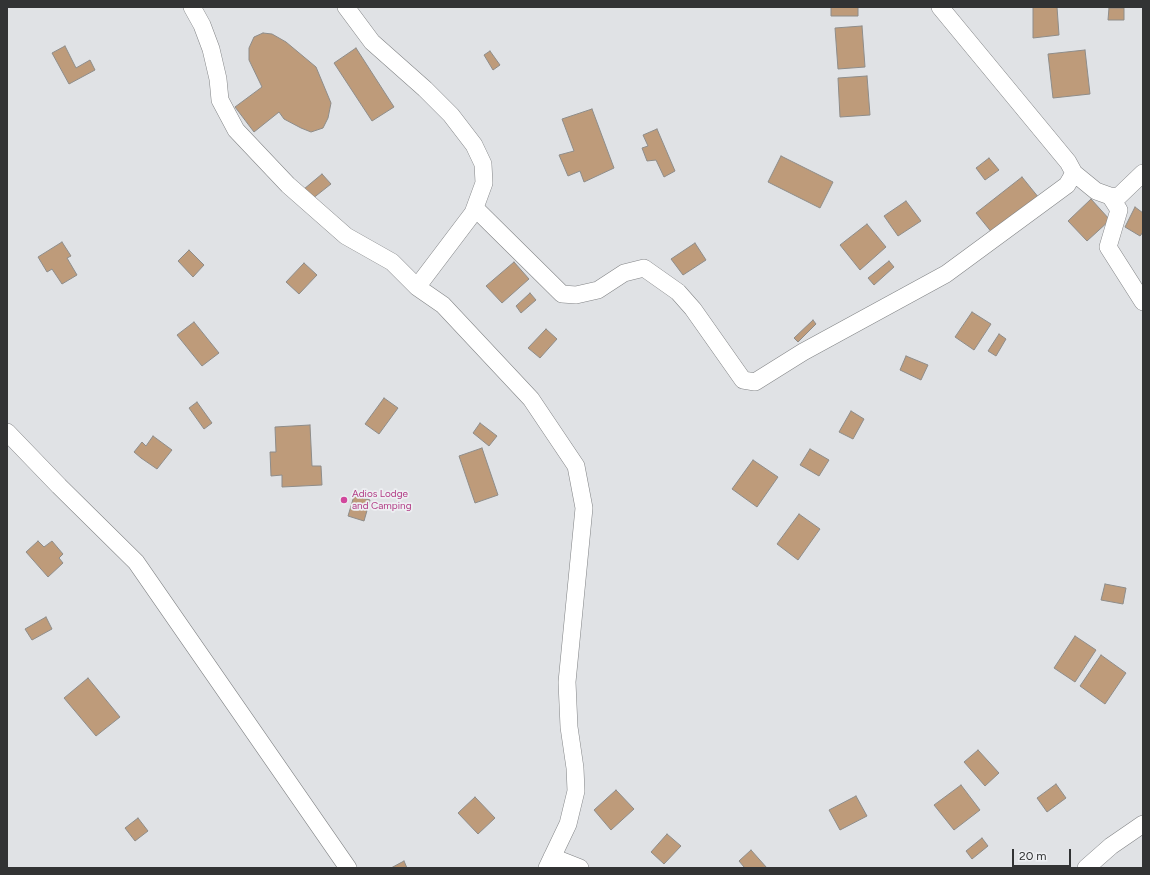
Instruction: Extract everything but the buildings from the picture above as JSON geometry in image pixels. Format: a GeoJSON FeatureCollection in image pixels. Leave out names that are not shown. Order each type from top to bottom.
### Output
{"type":"FeatureCollection","features":[{"type":"Feature","properties":{"kind":"street"},"geometry":{"type":"LineString","coordinates":[[192,7],[202,25],[211,49],[218,79],[220,100],[236,130],[288,185],[346,236],[392,262],[417,287],[443,305],[531,399],[576,466],[584,508],[567,682],[569,727],[575,768],[576,792],[568,824],[549,862],[580,868]]}},
{"type":"Feature","properties":{"kind":"street"},"geometry":{"type":"LineString","coordinates":[[346,7],[372,42],[451,115],[474,145],[483,164],[484,183],[473,213],[417,287]]}},
{"type":"Feature","properties":{"kind":"street"},"geometry":{"type":"LineString","coordinates":[[940,7],[1068,162],[1074,173],[1096,191],[1110,196],[1118,196],[1143,173]]}},
{"type":"Feature","properties":{"kind":"street"},"geometry":{"type":"LineString","coordinates":[[475,208],[562,294],[576,295],[598,290],[624,274],[644,268],[678,292],[693,310],[743,380],[755,382],[803,352],[946,274],[1067,185],[1074,173]]}},
{"type":"Feature","properties":{"kind":"street"},"geometry":{"type":"LineString","coordinates":[[1110,196],[1119,210],[1108,246],[1143,302]]}},
{"type":"Feature","properties":{"kind":"street"},"geometry":{"type":"LineString","coordinates":[[7,432],[136,562],[348,868]]}},
{"type":"Feature","properties":{"kind":"street"},"geometry":{"type":"LineString","coordinates":[[1086,868],[1111,846],[1143,824]]}},
{"type":"Feature","properties":{"kind":"place","name":"Adios Lodge and Camping"},"geometry":{"type":"Point","coordinates":[344,500]}}]}
